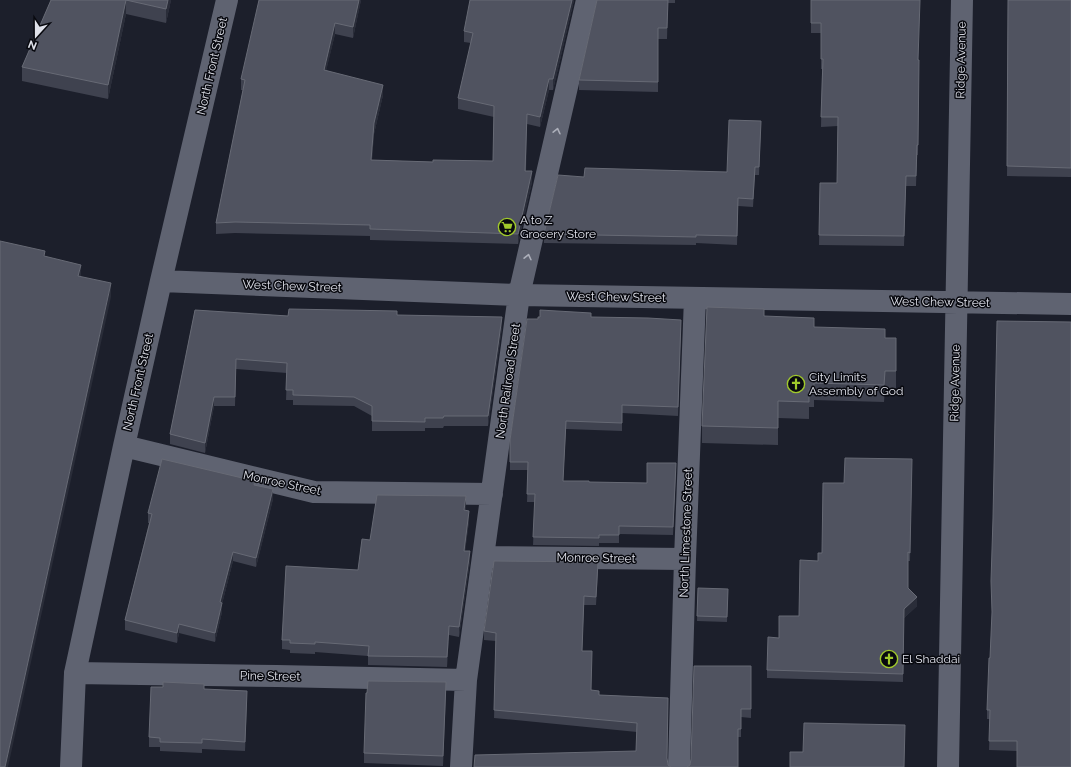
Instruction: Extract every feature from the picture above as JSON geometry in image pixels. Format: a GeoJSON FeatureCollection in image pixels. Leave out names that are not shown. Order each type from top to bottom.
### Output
{"type":"FeatureCollection","features":[{"type":"Feature","properties":{"kind":"street","name":"North Front Street"},"geometry":{"type":"LineString","coordinates":[[71,767],[74,673],[161,281],[227,0]]}},
{"type":"Feature","properties":{"kind":"street","name":"North Railroad Street"},"geometry":{"type":"LineString","coordinates":[[461,767],[466,680],[519,295],[587,0]]}},
{"type":"Feature","properties":{"kind":"street","name":"Ridge Avenue"},"geometry":{"type":"LineString","coordinates":[[948,767],[962,0]]}},
{"type":"Feature","properties":{"kind":"street","name":"West Chew Street"},"geometry":{"type":"LineString","coordinates":[[161,281],[519,295],[1071,304]]}},
{"type":"Feature","properties":{"kind":"street","name":"North Limestone Street"},"geometry":{"type":"LineString","coordinates":[[679,767],[695,298]]}},
{"type":"Feature","properties":{"kind":"street","name":"Monroe Street"},"geometry":{"type":"LineString","coordinates":[[124,446],[314,492],[492,494]]}},
{"type":"Feature","properties":{"kind":"street","name":"Monroe Street"},"geometry":{"type":"LineString","coordinates":[[483,557],[685,559]]}},
{"type":"Feature","properties":{"kind":"street","name":"Pine Street"},"geometry":{"type":"LineString","coordinates":[[74,673],[466,680]]}},
{"type":"Feature","properties":{"kind":"building"},"geometry":{"type":"Polygon","coordinates":[[[51,0],[126,0],[108,85],[22,67],[51,0]]]}},
{"type":"Feature","properties":{"kind":"building"},"geometry":{"type":"Polygon","coordinates":[[[126,0],[168,0],[166,9],[126,0]]]}},
{"type":"Feature","properties":{"kind":"building"},"geometry":{"type":"Polygon","coordinates":[[[259,0],[359,0],[353,27],[335,23],[324,70],[383,85],[374,123],[371,160],[433,162],[433,160],[493,161],[494,106],[458,98],[473,33],[464,31],[470,0],[572,0],[553,79],[549,79],[540,117],[527,114],[525,171],[532,171],[518,234],[370,229],[370,225],[235,222],[216,223],[245,80],[241,79],[259,0]]]}},
{"type":"Feature","properties":{"kind":"building"},"geometry":{"type":"Polygon","coordinates":[[[597,0],[668,0],[667,28],[658,28],[658,82],[579,80],[597,0]]]}},
{"type":"Feature","properties":{"kind":"building"},"geometry":{"type":"Polygon","coordinates":[[[811,0],[920,0],[918,145],[916,176],[906,176],[904,236],[819,235],[820,183],[837,183],[838,117],[821,117],[823,59],[821,59],[821,23],[811,23],[811,0]]]}},
{"type":"Feature","properties":{"kind":"building"},"geometry":{"type":"Polygon","coordinates":[[[1008,0],[1071,0],[1071,168],[1007,166],[1008,0]]]}},
{"type":"Feature","properties":{"kind":"building"},"geometry":{"type":"Polygon","coordinates":[[[729,120],[761,121],[759,167],[755,167],[753,199],[738,198],[737,236],[696,235],[696,237],[544,234],[558,175],[584,177],[585,168],[727,172],[729,120]]]}},
{"type":"Feature","properties":{"kind":"building"},"geometry":{"type":"Polygon","coordinates":[[[0,241],[45,251],[44,256],[81,265],[78,276],[111,283],[5,767],[0,767],[0,241]]]}},
{"type":"Feature","properties":{"kind":"building","name":"City Limits Assembly of God"},"geometry":{"type":"Polygon","coordinates":[[[707,307],[764,309],[764,316],[814,318],[814,327],[885,329],[885,338],[896,338],[896,371],[885,371],[884,385],[814,383],[814,390],[809,390],[809,402],[778,401],[778,428],[702,426],[707,307]]]}},
{"type":"Feature","properties":{"kind":"building"},"geometry":{"type":"Polygon","coordinates":[[[289,309],[397,311],[397,315],[502,317],[488,416],[444,416],[443,418],[425,418],[425,422],[372,421],[372,406],[354,397],[293,395],[293,390],[286,390],[287,363],[236,359],[235,397],[214,397],[205,443],[170,434],[195,310],[288,316],[289,309]]]}},
{"type":"Feature","properties":{"kind":"building"},"geometry":{"type":"Polygon","coordinates":[[[540,310],[591,313],[591,317],[681,320],[678,407],[622,405],[622,423],[566,421],[563,481],[647,483],[647,463],[676,463],[673,527],[619,526],[619,535],[599,535],[599,538],[533,537],[535,494],[527,494],[528,462],[510,462],[510,440],[527,319],[538,319],[538,317],[540,317],[540,310]]]}},
{"type":"Feature","properties":{"kind":"building"},"geometry":{"type":"Polygon","coordinates":[[[997,321],[1071,322],[1071,767],[1017,767],[1017,741],[989,741],[990,710],[987,710],[992,612],[991,581],[997,321]]]}},
{"type":"Feature","properties":{"kind":"building"},"geometry":{"type":"Polygon","coordinates":[[[845,458],[912,459],[908,588],[917,597],[904,609],[903,674],[767,670],[768,637],[779,638],[779,616],[799,616],[800,560],[818,561],[818,553],[822,553],[823,483],[844,483],[845,458]]]}},
{"type":"Feature","properties":{"kind":"building"},"geometry":{"type":"Polygon","coordinates":[[[162,459],[255,481],[254,485],[273,489],[256,558],[233,552],[220,602],[222,603],[215,633],[179,624],[177,633],[125,620],[152,514],[148,513],[162,459]]]}},
{"type":"Feature","properties":{"kind":"building"},"geometry":{"type":"Polygon","coordinates":[[[377,495],[466,496],[464,510],[469,511],[464,551],[470,551],[459,627],[449,626],[447,657],[368,656],[369,646],[315,642],[315,644],[290,643],[290,640],[282,640],[286,566],[358,570],[362,539],[370,540],[377,495]]]}},
{"type":"Feature","properties":{"kind":"building"},"geometry":{"type":"Polygon","coordinates":[[[494,561],[598,562],[596,597],[584,596],[582,651],[592,651],[591,690],[599,691],[599,695],[668,698],[667,758],[668,765],[671,767],[474,767],[475,755],[636,751],[637,723],[494,710],[496,633],[484,631],[494,561]]]}},
{"type":"Feature","properties":{"kind":"building"},"geometry":{"type":"Polygon","coordinates":[[[698,588],[728,589],[727,617],[697,616],[698,588]]]}},
{"type":"Feature","properties":{"kind":"building"},"geometry":{"type":"Polygon","coordinates":[[[694,666],[751,666],[751,709],[741,709],[741,729],[738,729],[738,767],[687,767],[690,765],[691,759],[694,666]]]}},
{"type":"Feature","properties":{"kind":"building"},"geometry":{"type":"Polygon","coordinates":[[[368,681],[446,682],[443,756],[364,753],[366,693],[368,681]]]}},
{"type":"Feature","properties":{"kind":"building"},"geometry":{"type":"Polygon","coordinates":[[[163,682],[204,684],[204,689],[247,691],[245,742],[202,739],[202,743],[160,742],[160,738],[149,737],[151,687],[163,687],[163,682]]]}},
{"type":"Feature","properties":{"kind":"building"},"geometry":{"type":"Polygon","coordinates":[[[804,723],[905,725],[904,767],[790,767],[790,752],[803,752],[804,723]]]}},
{"type":"Feature","properties":{"kind":"place","name":"A to Z Grocery Store"},"geometry":{"type":"Point","coordinates":[507,227]}},
{"type":"Feature","properties":{"kind":"place","name":"City Limits Assembly of God"},"geometry":{"type":"Point","coordinates":[796,384]}},
{"type":"Feature","properties":{"kind":"place","name":"El Shaddai"},"geometry":{"type":"Point","coordinates":[889,659]}}]}
